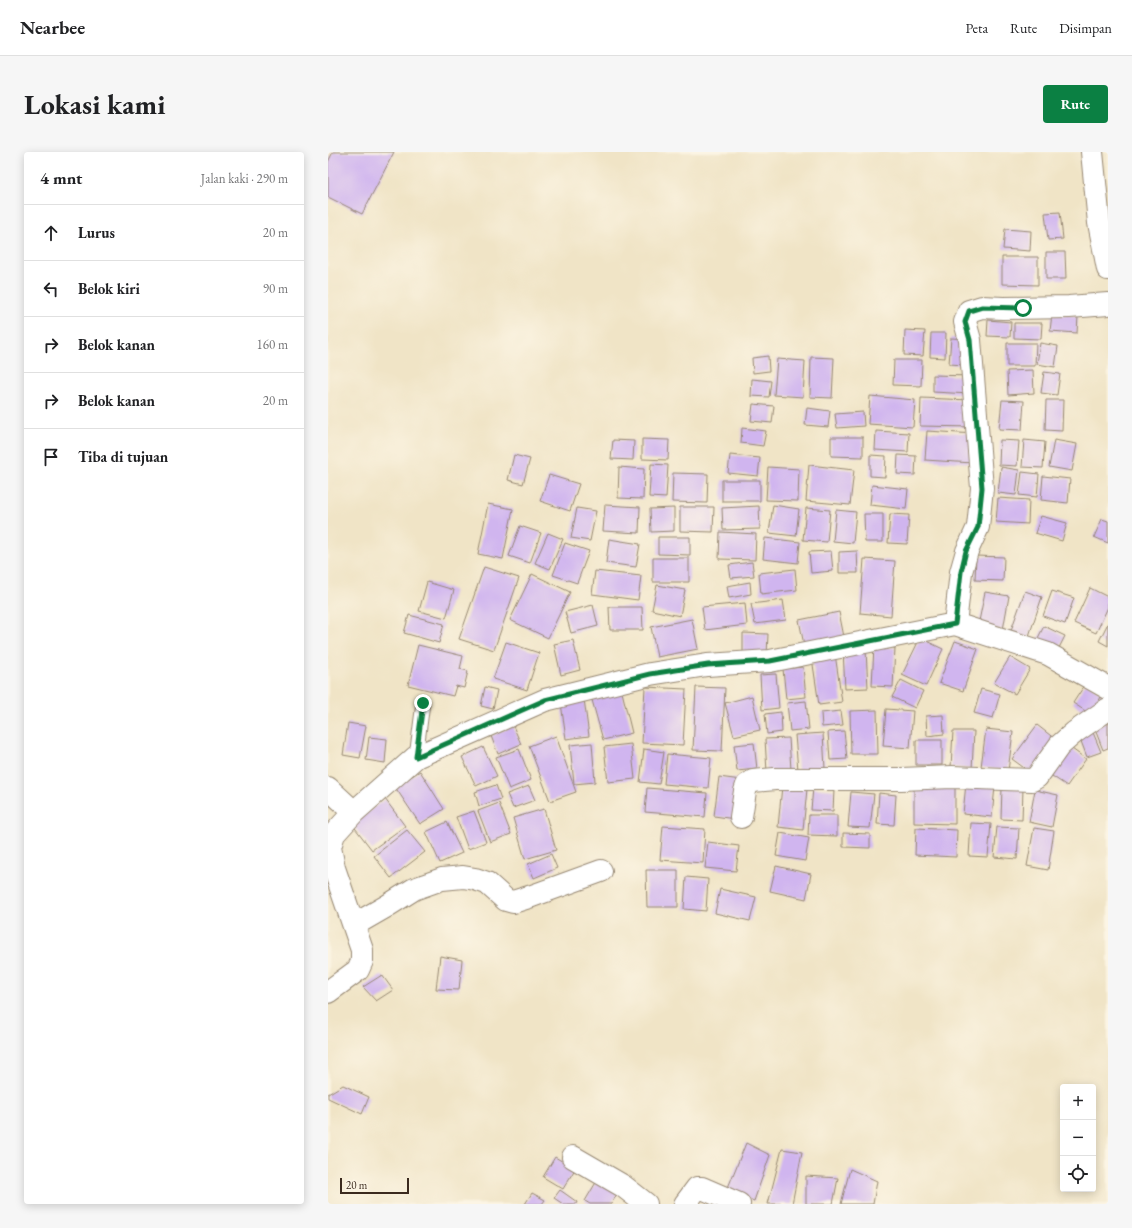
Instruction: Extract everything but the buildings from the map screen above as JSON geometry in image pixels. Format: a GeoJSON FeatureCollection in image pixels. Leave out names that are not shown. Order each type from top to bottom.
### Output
{"type":"FeatureCollection","features":[{"type":"Feature","properties":{"kind":"street"},"geometry":{"type":"LineString","coordinates":[[1092,152],[1099,222],[1108,269]]}},
{"type":"Feature","properties":{"kind":"street"},"geometry":{"type":"LineString","coordinates":[[955,624],[961,572],[966,551],[978,527],[982,488],[970,340],[965,322],[969,311],[982,307],[1069,307],[1108,304]]}},
{"type":"Feature","properties":{"kind":"street"},"geometry":{"type":"LineString","coordinates":[[328,992],[358,970],[362,961],[362,950],[334,868],[330,847],[334,834],[354,812],[416,757],[545,700],[642,676],[708,665],[770,661],[955,624],[1048,654],[1108,688]]}},
{"type":"Feature","properties":{"kind":"street"},"geometry":{"type":"LineString","coordinates":[[741,817],[744,792],[747,785],[753,781],[775,779],[901,779],[952,777],[1032,780],[1037,777],[1059,746],[1075,732],[1108,709]]}},
{"type":"Feature","properties":{"kind":"street"},"geometry":{"type":"LineString","coordinates":[[328,788],[354,812]]}},
{"type":"Feature","properties":{"kind":"street"},"geometry":{"type":"LineString","coordinates":[[354,925],[414,889],[442,879],[463,877],[476,879],[487,883],[506,900],[513,902],[601,871]]}},
{"type":"Feature","properties":{"kind":"street"},"geometry":{"type":"LineString","coordinates":[[573,1157],[623,1186],[646,1204]]}},
{"type":"Feature","properties":{"kind":"street"},"geometry":{"type":"LineString","coordinates":[[685,1204],[697,1188],[702,1188],[739,1204]]}},
{"type":"Feature","properties":{"kind":"lane"},"geometry":{"type":"LineString","coordinates":[[416,757],[423,703]]}},
{"type":"Feature","properties":{"kind":"route"},"geometry":{"type":"LineString","coordinates":[[423,703],[416,757],[545,700],[650,674],[708,665],[770,661],[955,624],[961,572],[966,551],[978,527],[982,488],[970,340],[965,322],[969,311],[982,307],[1023,308]]}}]}
